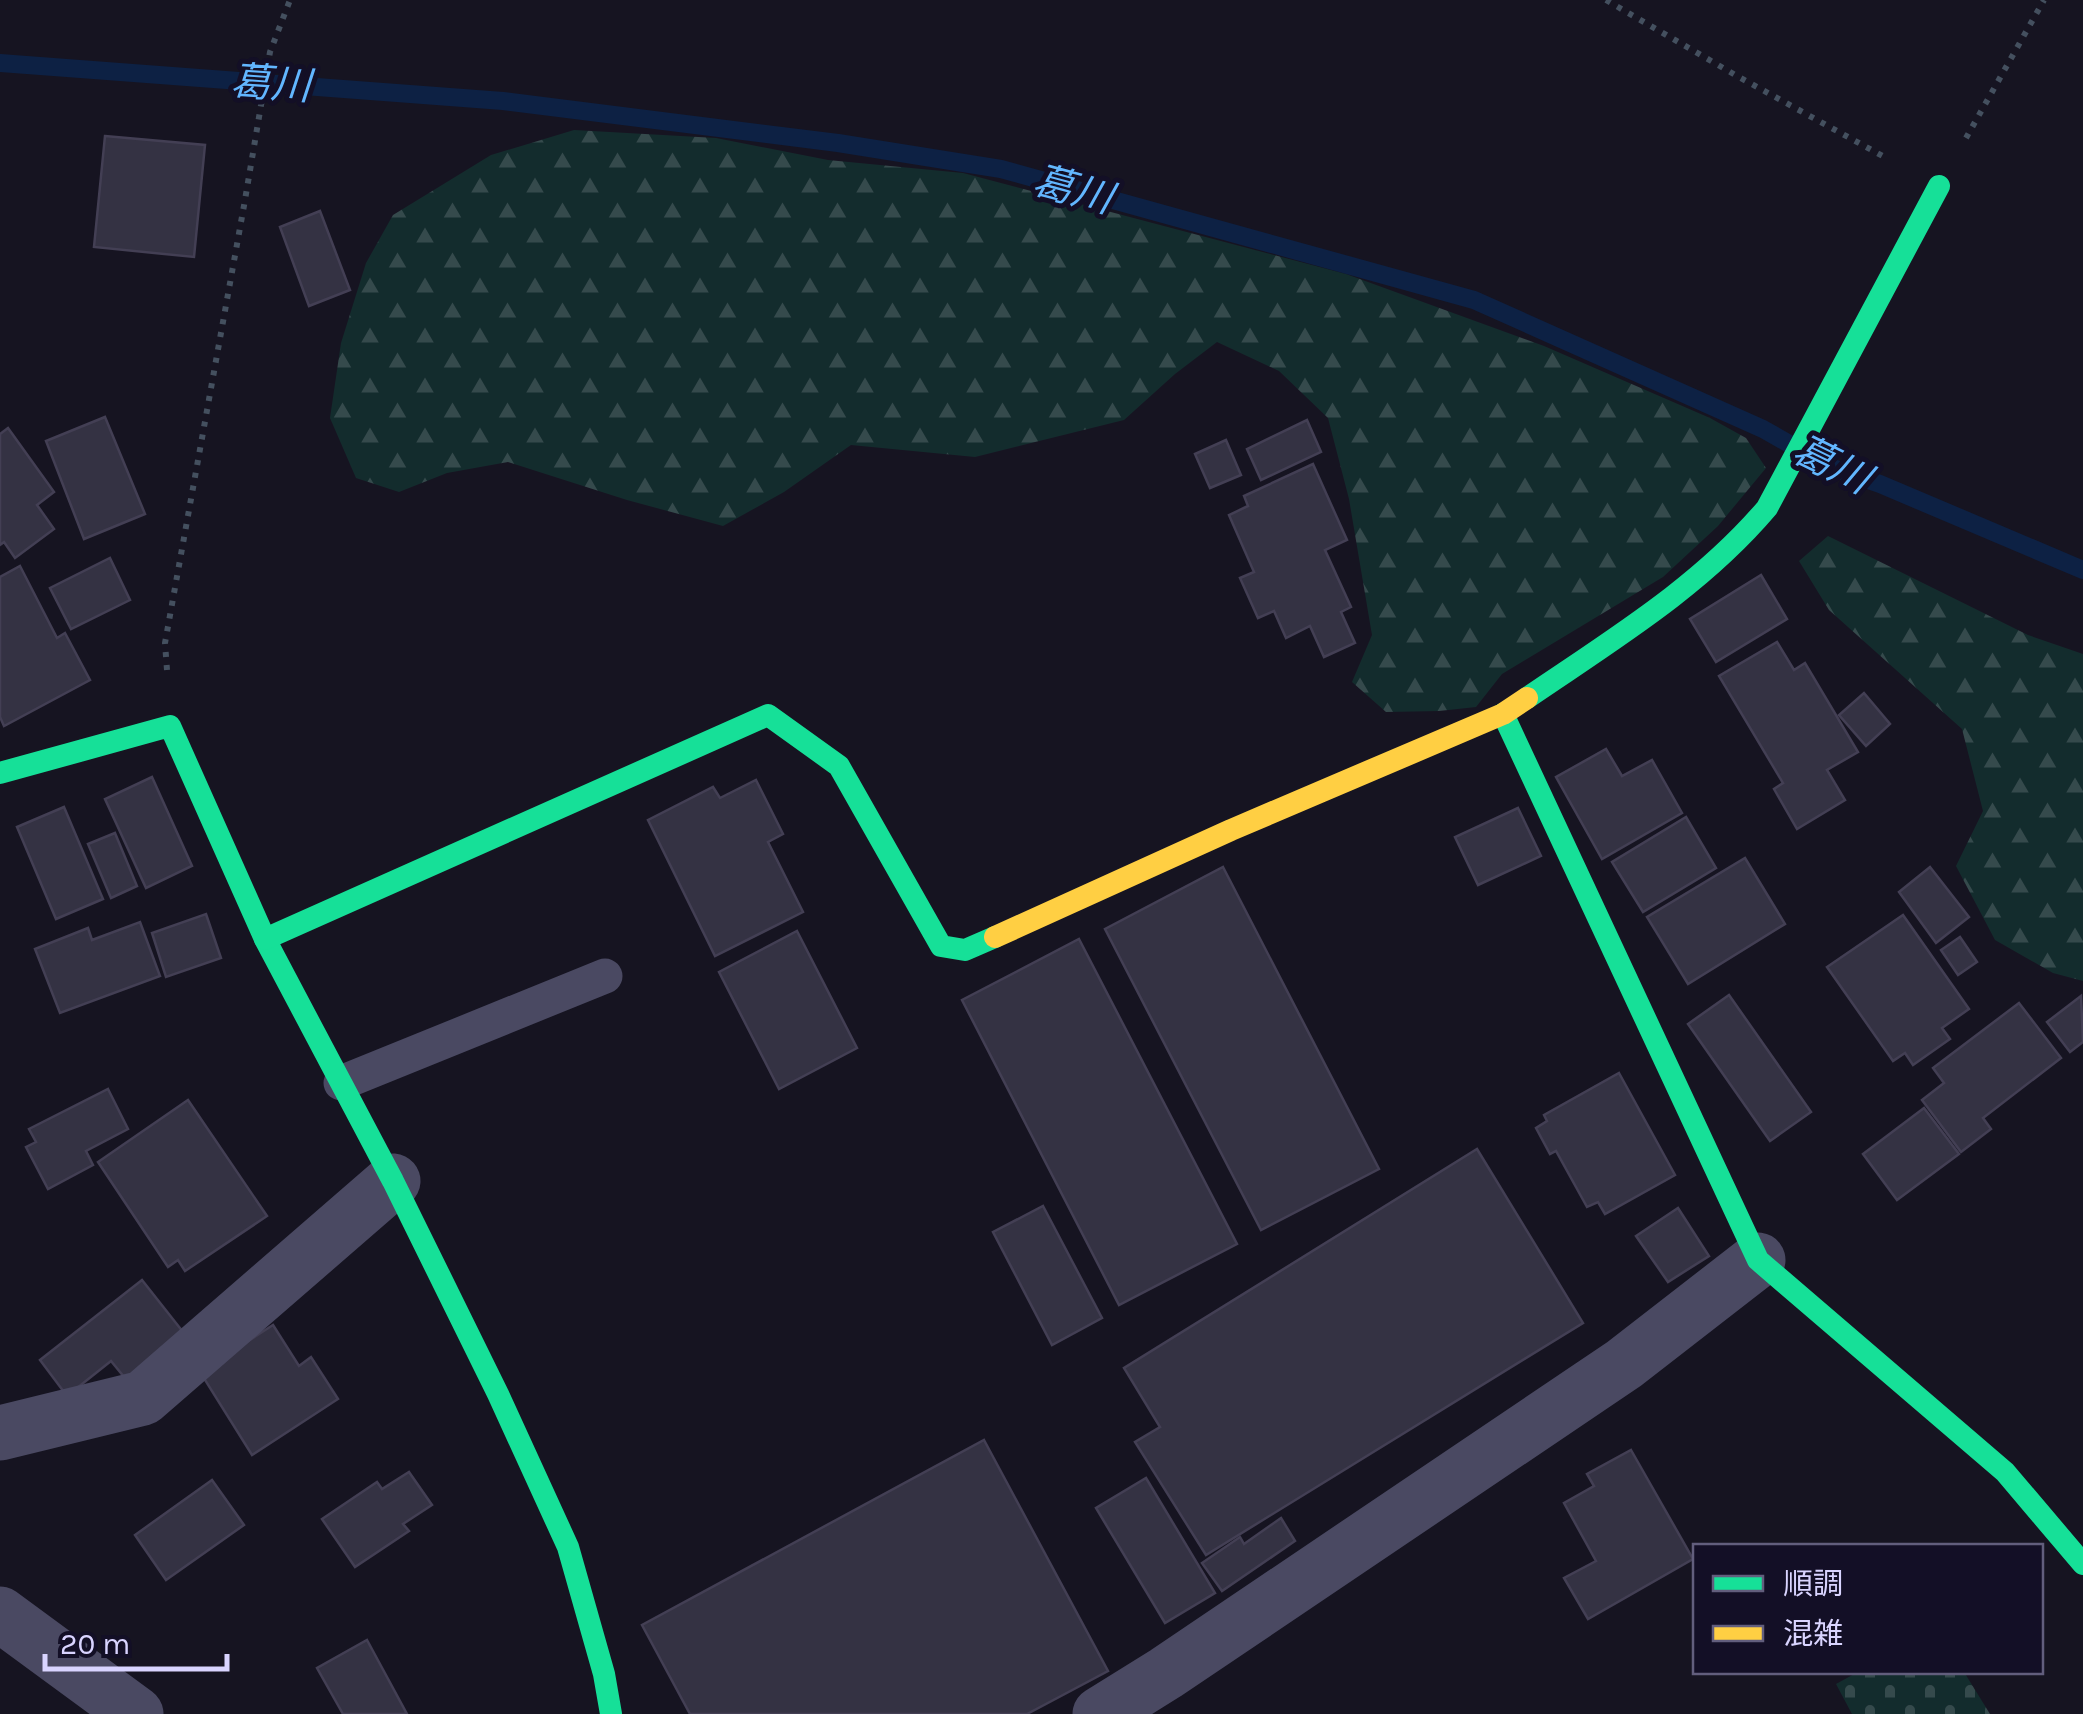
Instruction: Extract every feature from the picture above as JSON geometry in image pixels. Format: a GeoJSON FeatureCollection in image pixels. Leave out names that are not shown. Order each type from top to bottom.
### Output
{"type":"FeatureCollection","features":[{"type":"Feature","properties":{"kind":"street"},"geometry":{"type":"LineString","coordinates":[[265,939],[768,716],[839,766],[941,946],[965,950],[1231,830],[1503,714],[1672,599],[1740,540],[1767,508],[1938,186]]}},
{"type":"Feature","properties":{"kind":"street"},"geometry":{"type":"LineString","coordinates":[[1503,714],[1758,1260],[2005,1472],[2083,1564]]}},
{"type":"Feature","properties":{"kind":"street"},"geometry":{"type":"LineString","coordinates":[[0,773],[170,726],[265,939],[393,1181],[568,1547],[612,1714]]}},
{"type":"Feature","properties":{"kind":"street"},"geometry":{"type":"LineString","coordinates":[[0,1433],[143,1398],[393,1181]]}},
{"type":"Feature","properties":{"kind":"street"},"geometry":{"type":"LineString","coordinates":[[1100,1714],[1624,1364],[1758,1260]]}},
{"type":"Feature","properties":{"kind":"street"},"geometry":{"type":"LineString","coordinates":[[0,1614],[136,1714]]}},
{"type":"Feature","properties":{"kind":"lane"},"geometry":{"type":"LineString","coordinates":[[341,1082],[605,976]]}},
{"type":"Feature","properties":{"kind":"path"},"geometry":{"type":"LineString","coordinates":[[170,726],[165,643],[270,52],[290,0]]}},
{"type":"Feature","properties":{"kind":"path"},"geometry":{"type":"LineString","coordinates":[[1606,0],[1938,186],[2044,0]]}},
{"type":"Feature","properties":{"kind":"green space"},"geometry":{"type":"Polygon","coordinates":[[[574,130],[716,138],[828,160],[963,173],[1346,274],[1544,346],[1710,418],[1746,438],[1766,468],[1718,526],[1663,577],[1502,674],[1476,707],[1386,712],[1352,682],[1372,635],[1349,499],[1328,418],[1279,371],[1217,342],[1124,420],[975,457],[851,445],[784,492],[723,526],[508,462],[447,473],[399,492],[356,478],[330,418],[341,343],[366,263],[393,215],[491,155],[574,130]]]}},
{"type":"Feature","properties":{"kind":"green space"},"geometry":{"type":"Polygon","coordinates":[[[1828,536],[2028,635],[2083,654],[2083,981],[2053,973],[1995,940],[1956,866],[1983,811],[1962,729],[1829,610],[1799,561],[1828,536]]]}},
{"type":"Feature","properties":{"kind":"green space"},"geometry":{"type":"Polygon","coordinates":[[[1854,1674],[1965,1674],[1990,1714],[1852,1714],[1836,1684],[1854,1674]]]}},
{"type":"Feature","properties":{"kind":"building"},"geometry":{"type":"Polygon","coordinates":[[[105,136],[205,145],[194,257],[94,247],[105,136]]]}},
{"type":"Feature","properties":{"kind":"building"},"geometry":{"type":"Polygon","coordinates":[[[320,211],[350,290],[309,306],[280,227],[320,211]]]}},
{"type":"Feature","properties":{"kind":"building"},"geometry":{"type":"Polygon","coordinates":[[[105,417],[145,514],[84,539],[46,441],[105,417]]]}},
{"type":"Feature","properties":{"kind":"building"},"geometry":{"type":"Polygon","coordinates":[[[1307,420],[1321,452],[1261,480],[1247,449],[1307,420]]]}},
{"type":"Feature","properties":{"kind":"building"},"geometry":{"type":"Polygon","coordinates":[[[8,428],[54,492],[37,505],[54,529],[15,558],[4,542],[0,545],[0,434],[8,428]]]}},
{"type":"Feature","properties":{"kind":"building"},"geometry":{"type":"Polygon","coordinates":[[[1226,440],[1241,475],[1210,488],[1195,454],[1226,440]]]}},
{"type":"Feature","properties":{"kind":"building"},"geometry":{"type":"Polygon","coordinates":[[[1313,464],[1347,540],[1325,550],[1351,607],[1341,612],[1355,643],[1324,657],[1310,626],[1286,638],[1274,611],[1258,618],[1240,578],[1254,572],[1229,515],[1248,506],[1244,496],[1313,464]]]}},
{"type":"Feature","properties":{"kind":"building"},"geometry":{"type":"Polygon","coordinates":[[[110,558],[130,600],[71,629],[50,588],[110,558]]]}},
{"type":"Feature","properties":{"kind":"building"},"geometry":{"type":"Polygon","coordinates":[[[20,566],[57,638],[65,633],[90,680],[4,726],[0,717],[0,577],[20,566]]]}},
{"type":"Feature","properties":{"kind":"building"},"geometry":{"type":"Polygon","coordinates":[[[1761,575],[1787,619],[1716,662],[1690,619],[1761,575]]]}},
{"type":"Feature","properties":{"kind":"building"},"geometry":{"type":"Polygon","coordinates":[[[1777,642],[1794,670],[1805,663],[1858,752],[1827,770],[1845,800],[1797,829],[1774,789],[1783,783],[1719,676],[1777,642]]]}},
{"type":"Feature","properties":{"kind":"building"},"geometry":{"type":"Polygon","coordinates":[[[1864,693],[1890,724],[1866,746],[1839,715],[1864,693]]]}},
{"type":"Feature","properties":{"kind":"building"},"geometry":{"type":"Polygon","coordinates":[[[1606,749],[1622,776],[1652,760],[1682,813],[1602,859],[1556,777],[1606,749]]]}},
{"type":"Feature","properties":{"kind":"building"},"geometry":{"type":"Polygon","coordinates":[[[152,777],[192,866],[146,888],[105,799],[152,777]]]}},
{"type":"Feature","properties":{"kind":"building"},"geometry":{"type":"Polygon","coordinates":[[[756,780],[783,834],[768,842],[803,912],[715,956],[648,820],[713,787],[720,798],[756,780]]]}},
{"type":"Feature","properties":{"kind":"building"},"geometry":{"type":"Polygon","coordinates":[[[64,807],[103,899],[56,919],[17,827],[64,807]]]}},
{"type":"Feature","properties":{"kind":"building"},"geometry":{"type":"Polygon","coordinates":[[[1518,808],[1541,856],[1478,885],[1455,837],[1518,808]]]}},
{"type":"Feature","properties":{"kind":"building"},"geometry":{"type":"Polygon","coordinates":[[[1686,817],[1716,868],[1643,912],[1612,862],[1686,817]]]}},
{"type":"Feature","properties":{"kind":"building"},"geometry":{"type":"Polygon","coordinates":[[[115,833],[137,886],[111,898],[88,844],[115,833]]]}},
{"type":"Feature","properties":{"kind":"building"},"geometry":{"type":"Polygon","coordinates":[[[1745,858],[1785,924],[1688,984],[1647,917],[1745,858]]]}},
{"type":"Feature","properties":{"kind":"building"},"geometry":{"type":"Polygon","coordinates":[[[1223,867],[1379,1169],[1261,1230],[1105,929],[1223,867]]]}},
{"type":"Feature","properties":{"kind":"building"},"geometry":{"type":"Polygon","coordinates":[[[1930,867],[1969,917],[1936,943],[1899,892],[1930,867]]]}},
{"type":"Feature","properties":{"kind":"building"},"geometry":{"type":"Polygon","coordinates":[[[206,914],[221,958],[166,977],[152,933],[206,914]]]}},
{"type":"Feature","properties":{"kind":"building"},"geometry":{"type":"Polygon","coordinates":[[[1903,915],[1969,1009],[1942,1028],[1950,1039],[1913,1065],[1905,1053],[1893,1061],[1827,967],[1903,915]]]}},
{"type":"Feature","properties":{"kind":"building"},"geometry":{"type":"Polygon","coordinates":[[[140,922],[160,976],[60,1013],[35,949],[88,928],[92,940],[140,922]]]}},
{"type":"Feature","properties":{"kind":"building"},"geometry":{"type":"Polygon","coordinates":[[[797,931],[857,1048],[779,1089],[719,972],[797,931]]]}},
{"type":"Feature","properties":{"kind":"building"},"geometry":{"type":"Polygon","coordinates":[[[1960,937],[1977,962],[1958,975],[1941,950],[1960,937]]]}},
{"type":"Feature","properties":{"kind":"building"},"geometry":{"type":"Polygon","coordinates":[[[1079,939],[1237,1244],[1119,1305],[962,1000],[1079,939]]]}},
{"type":"Feature","properties":{"kind":"building"},"geometry":{"type":"Polygon","coordinates":[[[1729,995],[1811,1112],[1770,1141],[1688,1024],[1729,995]]]}},
{"type":"Feature","properties":{"kind":"building"},"geometry":{"type":"Polygon","coordinates":[[[2081,996],[2083,1042],[2070,1052],[2047,1022],[2081,996]]]}},
{"type":"Feature","properties":{"kind":"building"},"geometry":{"type":"Polygon","coordinates":[[[2019,1003],[2061,1058],[1983,1118],[1991,1129],[1961,1152],[1922,1100],[1944,1083],[1933,1068],[2019,1003]]]}},
{"type":"Feature","properties":{"kind":"building"},"geometry":{"type":"Polygon","coordinates":[[[1619,1073],[1675,1175],[1605,1214],[1598,1202],[1587,1207],[1556,1151],[1550,1154],[1536,1128],[1547,1121],[1544,1115],[1619,1073]]]}},
{"type":"Feature","properties":{"kind":"building"},"geometry":{"type":"Polygon","coordinates":[[[108,1089],[128,1129],[86,1151],[93,1165],[48,1189],[26,1147],[36,1142],[29,1129],[108,1089]]]}},
{"type":"Feature","properties":{"kind":"building"},"geometry":{"type":"Polygon","coordinates":[[[188,1100],[267,1216],[185,1271],[178,1260],[168,1267],[98,1162],[188,1100]]]}},
{"type":"Feature","properties":{"kind":"building"},"geometry":{"type":"Polygon","coordinates":[[[1924,1108],[1959,1154],[1897,1200],[1863,1154],[1924,1108]]]}},
{"type":"Feature","properties":{"kind":"building"},"geometry":{"type":"Polygon","coordinates":[[[1477,1149],[1583,1323],[1206,1555],[1135,1442],[1160,1427],[1124,1368],[1477,1149]]]}},
{"type":"Feature","properties":{"kind":"building"},"geometry":{"type":"Polygon","coordinates":[[[1043,1206],[1102,1318],[1052,1345],[993,1232],[1043,1206]]]}},
{"type":"Feature","properties":{"kind":"building"},"geometry":{"type":"Polygon","coordinates":[[[1678,1208],[1709,1256],[1668,1282],[1636,1236],[1678,1208]]]}},
{"type":"Feature","properties":{"kind":"building"},"geometry":{"type":"Polygon","coordinates":[[[142,1280],[187,1337],[129,1383],[111,1361],[67,1396],[40,1360],[142,1280]]]}},
{"type":"Feature","properties":{"kind":"building"},"geometry":{"type":"Polygon","coordinates":[[[273,1325],[299,1366],[311,1357],[338,1399],[252,1455],[200,1372],[273,1325]]]}},
{"type":"Feature","properties":{"kind":"building"},"geometry":{"type":"Polygon","coordinates":[[[984,1440],[1108,1671],[1027,1714],[690,1714],[642,1625],[984,1440]]]}},
{"type":"Feature","properties":{"kind":"building"},"geometry":{"type":"Polygon","coordinates":[[[1631,1450],[1693,1559],[1588,1619],[1564,1578],[1596,1561],[1564,1503],[1594,1486],[1587,1474],[1631,1450]]]}},
{"type":"Feature","properties":{"kind":"building"},"geometry":{"type":"Polygon","coordinates":[[[409,1472],[432,1505],[403,1524],[409,1531],[355,1567],[322,1519],[377,1482],[382,1489],[409,1472]]]}},
{"type":"Feature","properties":{"kind":"building"},"geometry":{"type":"Polygon","coordinates":[[[1146,1478],[1215,1593],[1165,1623],[1096,1508],[1146,1478]]]}},
{"type":"Feature","properties":{"kind":"building"},"geometry":{"type":"Polygon","coordinates":[[[212,1480],[244,1525],[166,1580],[135,1535],[212,1480]]]}},
{"type":"Feature","properties":{"kind":"building"},"geometry":{"type":"Polygon","coordinates":[[[1281,1518],[1295,1541],[1222,1591],[1202,1563],[1240,1537],[1244,1544],[1281,1518]]]}},
{"type":"Feature","properties":{"kind":"building"},"geometry":{"type":"Polygon","coordinates":[[[367,1640],[407,1714],[343,1714],[317,1668],[367,1640]]]}},
{"type":"Feature","properties":{"kind":"waterway","name":"葛川"},"geometry":{"type":"LineString","coordinates":[[0,63],[503,101],[838,143],[1001,169],[1474,300],[1763,429],[1830,467],[1880,484],[2083,570]]}},
{"type":"Feature","properties":{"kind":"traffic: fast"},"geometry":{"type":"LineString","coordinates":[[1527,698],[1684,588],[1767,508],[1939,186]]}},
{"type":"Feature","properties":{"kind":"traffic: fast"},"geometry":{"type":"LineString","coordinates":[[1503,714],[1758,1260],[2005,1472],[2083,1564]]}},
{"type":"Feature","properties":{"kind":"traffic: fast"},"geometry":{"type":"LineString","coordinates":[[265,939],[768,715],[839,766],[941,946],[965,950],[995,937]]}},
{"type":"Feature","properties":{"kind":"traffic: fast"},"geometry":{"type":"LineString","coordinates":[[0,773],[170,726],[265,939],[393,1181],[568,1547],[604,1674],[611,1714]]}},
{"type":"Feature","properties":{"kind":"traffic: slow"},"geometry":{"type":"LineString","coordinates":[[995,937],[1231,830],[1503,714],[1527,698]]}}]}
